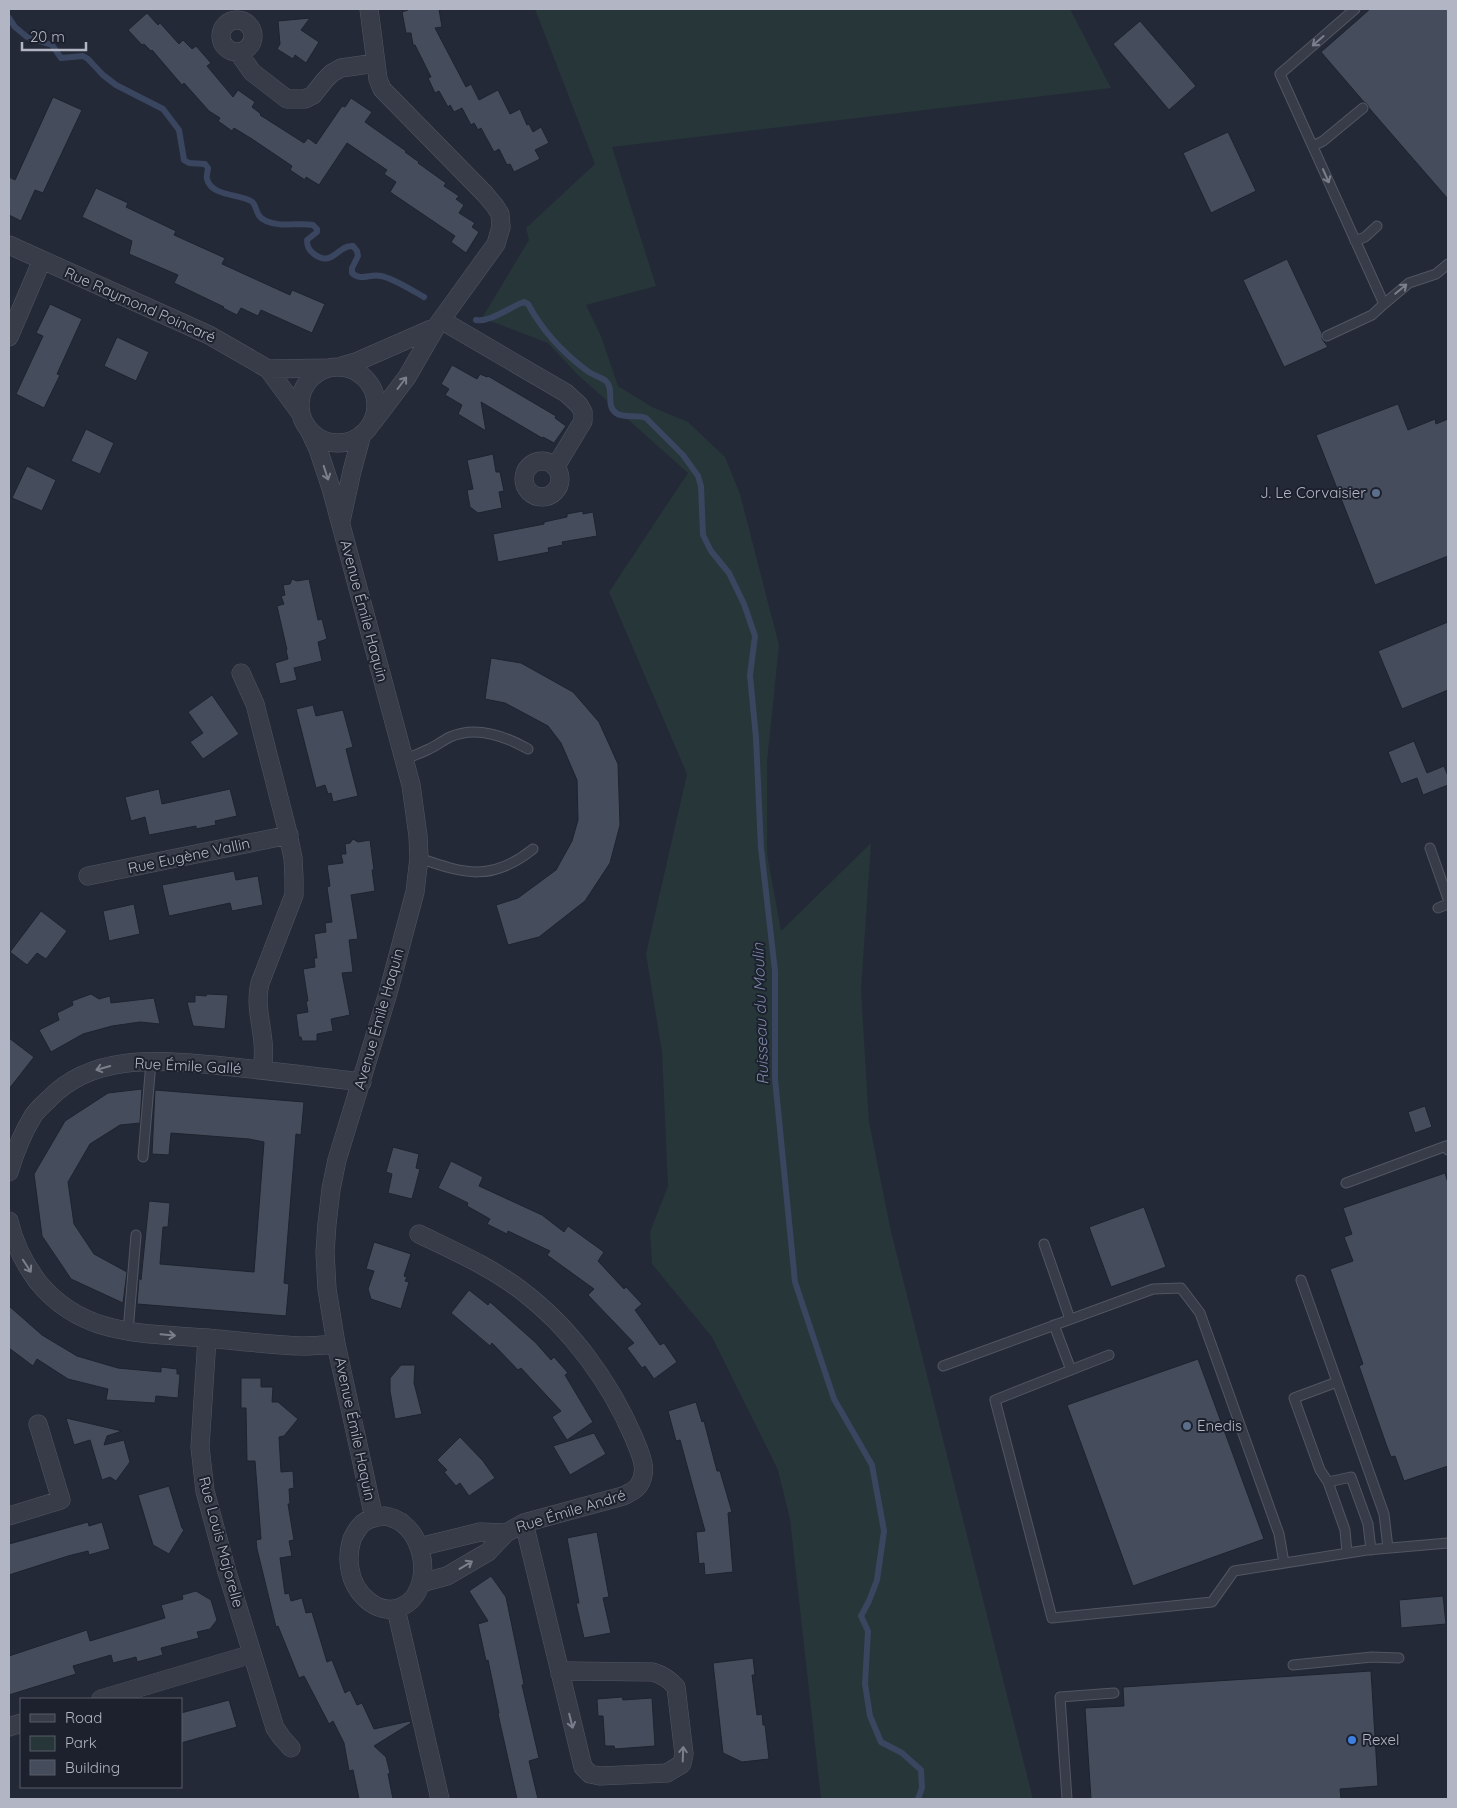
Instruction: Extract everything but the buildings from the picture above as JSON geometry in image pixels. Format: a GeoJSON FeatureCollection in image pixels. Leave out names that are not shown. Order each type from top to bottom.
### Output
{"type":"FeatureCollection","features":[{"type":"Feature","properties":{"kind":"street"},"geometry":{"type":"LineString","coordinates":[[368,9],[378,79],[382,89],[485,194],[500,214],[501,227],[496,244],[439,323],[407,377],[367,428],[352,441],[340,443],[322,439],[304,421],[300,402],[302,390],[313,376],[335,367],[356,362],[439,323]]}},
{"type":"Feature","properties":{"kind":"street"},"geometry":{"type":"LineString","coordinates":[[238,52],[252,72],[287,99],[305,99],[313,96],[332,73],[341,68],[376,63]]}},
{"type":"Feature","properties":{"kind":"street","name":"Rue Raymond Poincaré"},"geometry":{"type":"LineString","coordinates":[[9,245],[210,335],[268,369],[304,421]]}},
{"type":"Feature","properties":{"kind":"street"},"geometry":{"type":"LineString","coordinates":[[9,337],[42,260]]}},
{"type":"Feature","properties":{"kind":"street"},"geometry":{"type":"LineString","coordinates":[[439,323],[566,393],[579,405],[583,412],[583,421],[556,466]]}},
{"type":"Feature","properties":{"kind":"street"},"geometry":{"type":"LineString","coordinates":[[268,369],[335,367],[354,369],[364,376],[372,386],[376,397],[376,410],[367,428]]}},
{"type":"Feature","properties":{"kind":"street","name":"Avenue Émile Haquin"},"geometry":{"type":"LineString","coordinates":[[304,421],[318,449],[404,760],[416,811],[419,858],[415,892],[388,994],[337,1160],[327,1224],[325,1252],[327,1289],[336,1344],[374,1518]]}},
{"type":"Feature","properties":{"kind":"street","name":"Avenue Émile Haquin"},"geometry":{"type":"LineString","coordinates":[[340,524],[352,471],[367,428]]}},
{"type":"Feature","properties":{"kind":"street"},"geometry":{"type":"LineString","coordinates":[[241,673],[254,704],[289,835],[293,858],[294,895],[257,994],[263,1042],[262,1070]]}},
{"type":"Feature","properties":{"kind":"street","name":"Rue Eugène Vallin"},"geometry":{"type":"LineString","coordinates":[[88,876],[289,835]]}},
{"type":"Feature","properties":{"kind":"street","name":"Rue Émile Gallé"},"geometry":{"type":"LineString","coordinates":[[9,1172],[21,1137],[34,1114],[54,1093],[66,1084],[106,1066],[151,1062],[180,1062],[362,1082]]}},
{"type":"Feature","properties":{"kind":"street"},"geometry":{"type":"LineString","coordinates":[[9,1221],[19,1252],[27,1268],[43,1288],[58,1302],[85,1320],[128,1332],[303,1346],[336,1344]]}},
{"type":"Feature","properties":{"kind":"street","name":"Rue Émile André"},"geometry":{"type":"LineString","coordinates":[[419,1234],[496,1273],[544,1309],[570,1336],[603,1380],[617,1404],[642,1458],[640,1485],[633,1492],[524,1523],[506,1533],[488,1552],[447,1576],[421,1583]]}},
{"type":"Feature","properties":{"kind":"street","name":"Rue Louis Majorelle"},"geometry":{"type":"LineString","coordinates":[[207,1338],[200,1447],[212,1521],[275,1728],[291,1748]]}},
{"type":"Feature","properties":{"kind":"street"},"geometry":{"type":"LineString","coordinates":[[9,1516],[61,1500],[38,1424]]}},
{"type":"Feature","properties":{"kind":"street"},"geometry":{"type":"LineString","coordinates":[[393,1517],[406,1526],[420,1547],[423,1561],[421,1583],[416,1596],[408,1604],[396,1609],[384,1609],[372,1604],[357,1589],[350,1572],[349,1555],[353,1536],[362,1524],[374,1518],[393,1517]]}},
{"type":"Feature","properties":{"kind":"street"},"geometry":{"type":"LineString","coordinates":[[524,1523],[582,1767],[590,1774],[600,1776],[667,1773],[682,1764],[684,1754],[676,1687],[671,1680],[662,1674],[654,1672],[568,1671],[560,1674]]}},
{"type":"Feature","properties":{"kind":"street","name":"Rue Émile André"},"geometry":{"type":"LineString","coordinates":[[420,1547],[480,1532],[506,1533]]}},
{"type":"Feature","properties":{"kind":"street"},"geometry":{"type":"LineString","coordinates":[[396,1609],[440,1799]]}},
{"type":"Feature","properties":{"kind":"street"},"geometry":{"type":"LineString","coordinates":[[104,1698],[252,1654]]}},
{"type":"Feature","properties":{"kind":"lane"},"geometry":{"type":"LineString","coordinates":[[1355,9],[1280,74],[1384,304]]}},
{"type":"Feature","properties":{"kind":"lane"},"geometry":{"type":"LineString","coordinates":[[1313,146],[1323,142],[1363,108]]}},
{"type":"Feature","properties":{"kind":"lane"},"geometry":{"type":"LineString","coordinates":[[1356,241],[1365,237],[1377,226]]}},
{"type":"Feature","properties":{"kind":"lane"},"geometry":{"type":"LineString","coordinates":[[1327,336],[1372,315],[1409,283],[1436,274],[1448,264]]}},
{"type":"Feature","properties":{"kind":"lane"},"geometry":{"type":"LineString","coordinates":[[404,760],[428,750],[451,737],[470,732],[487,733],[510,739],[528,749]]}},
{"type":"Feature","properties":{"kind":"lane"},"geometry":{"type":"LineString","coordinates":[[419,858],[463,871],[493,870],[512,863],[533,848]]}},
{"type":"Feature","properties":{"kind":"lane"},"geometry":{"type":"LineString","coordinates":[[1430,848],[1448,899]]}},
{"type":"Feature","properties":{"kind":"lane"},"geometry":{"type":"LineString","coordinates":[[1438,908],[1448,904]]}},
{"type":"Feature","properties":{"kind":"lane"},"geometry":{"type":"LineString","coordinates":[[143,1157],[151,1062]]}},
{"type":"Feature","properties":{"kind":"lane"},"geometry":{"type":"LineString","coordinates":[[1346,1183],[1446,1146],[1448,1150]]}},
{"type":"Feature","properties":{"kind":"lane"},"geometry":{"type":"LineString","coordinates":[[128,1332],[136,1235]]}},
{"type":"Feature","properties":{"kind":"lane"},"geometry":{"type":"LineString","coordinates":[[1044,1244],[1070,1319]]}},
{"type":"Feature","properties":{"kind":"lane"},"geometry":{"type":"LineString","coordinates":[[1302,1280],[1384,1514],[1388,1548]]}},
{"type":"Feature","properties":{"kind":"lane"},"geometry":{"type":"LineString","coordinates":[[943,1366],[1153,1288],[1181,1288],[1200,1313],[1279,1534],[1284,1563]]}},
{"type":"Feature","properties":{"kind":"lane"},"geometry":{"type":"LineString","coordinates":[[1054,1325],[1071,1370]]}},
{"type":"Feature","properties":{"kind":"lane"},"geometry":{"type":"LineString","coordinates":[[1109,1355],[994,1400],[1052,1618],[1212,1602],[1234,1571],[1347,1553],[1448,1543]]}},
{"type":"Feature","properties":{"kind":"lane"},"geometry":{"type":"LineString","coordinates":[[1337,1382],[1294,1398],[1320,1470],[1328,1482],[1345,1530],[1347,1553]]}},
{"type":"Feature","properties":{"kind":"lane"},"geometry":{"type":"LineString","coordinates":[[1328,1482],[1351,1477],[1368,1524],[1371,1550]]}},
{"type":"Feature","properties":{"kind":"lane"},"geometry":{"type":"LineString","coordinates":[[1293,1665],[1372,1657],[1399,1658]]}},
{"type":"Feature","properties":{"kind":"lane"},"geometry":{"type":"LineString","coordinates":[[1067,1799],[1060,1697],[1114,1693]]}},
{"type":"Feature","properties":{"kind":"green space"},"geometry":{"type":"Polygon","coordinates":[[[535,9],[1070,9],[1111,88],[612,147],[656,286],[586,305],[601,336],[618,386],[652,407],[688,422],[725,457],[740,494],[779,645],[767,762],[767,854],[781,931],[871,843],[861,990],[869,1122],[890,1227],[1033,1799],[821,1799],[790,1519],[778,1470],[712,1337],[652,1264],[650,1232],[668,1186],[662,1052],[646,954],[687,774],[609,592],[688,473],[578,375],[548,343],[482,318],[529,240],[526,228],[595,164],[535,9]]]}},
{"type":"Feature","properties":{"kind":"waterway","name":"Ruisseau du Moulin"},"geometry":{"type":"LineString","coordinates":[[9,18],[15,27],[27,37],[52,45],[61,58],[83,56],[116,85],[163,109],[179,130],[184,160],[189,163],[205,164],[208,168],[207,179],[214,189],[251,201],[255,205],[258,214],[266,221],[284,225],[313,225],[317,232],[307,240],[307,245],[320,258],[326,259],[343,249],[353,246],[358,256],[352,268],[352,273],[356,276],[377,275],[386,277],[424,297]]}},
{"type":"Feature","properties":{"kind":"waterway","name":"Ruisseau du Moulin"},"geometry":{"type":"LineString","coordinates":[[476,320],[493,317],[524,302],[528,304],[546,332],[561,348],[588,372],[606,381],[610,389],[611,406],[616,413],[623,416],[646,418],[683,455],[698,476],[701,486],[703,535],[711,551],[729,573],[744,604],[755,636],[750,675],[756,738],[761,848],[775,971],[775,1079],[795,1282],[834,1399],[872,1465],[884,1531],[877,1580],[861,1616],[868,1631],[865,1684],[870,1716],[881,1742],[902,1753],[921,1770],[922,1788],[918,1799]]}},
{"type":"Feature","properties":{"kind":"place","name":"J. Le Corvaisier"},"geometry":{"type":"Point","coordinates":[1376,493]}},
{"type":"Feature","properties":{"kind":"place","name":"Enedis"},"geometry":{"type":"Point","coordinates":[1187,1426]}},
{"type":"Feature","properties":{"kind":"place","name":"Rexel"},"geometry":{"type":"Point","coordinates":[1352,1740]}}]}
